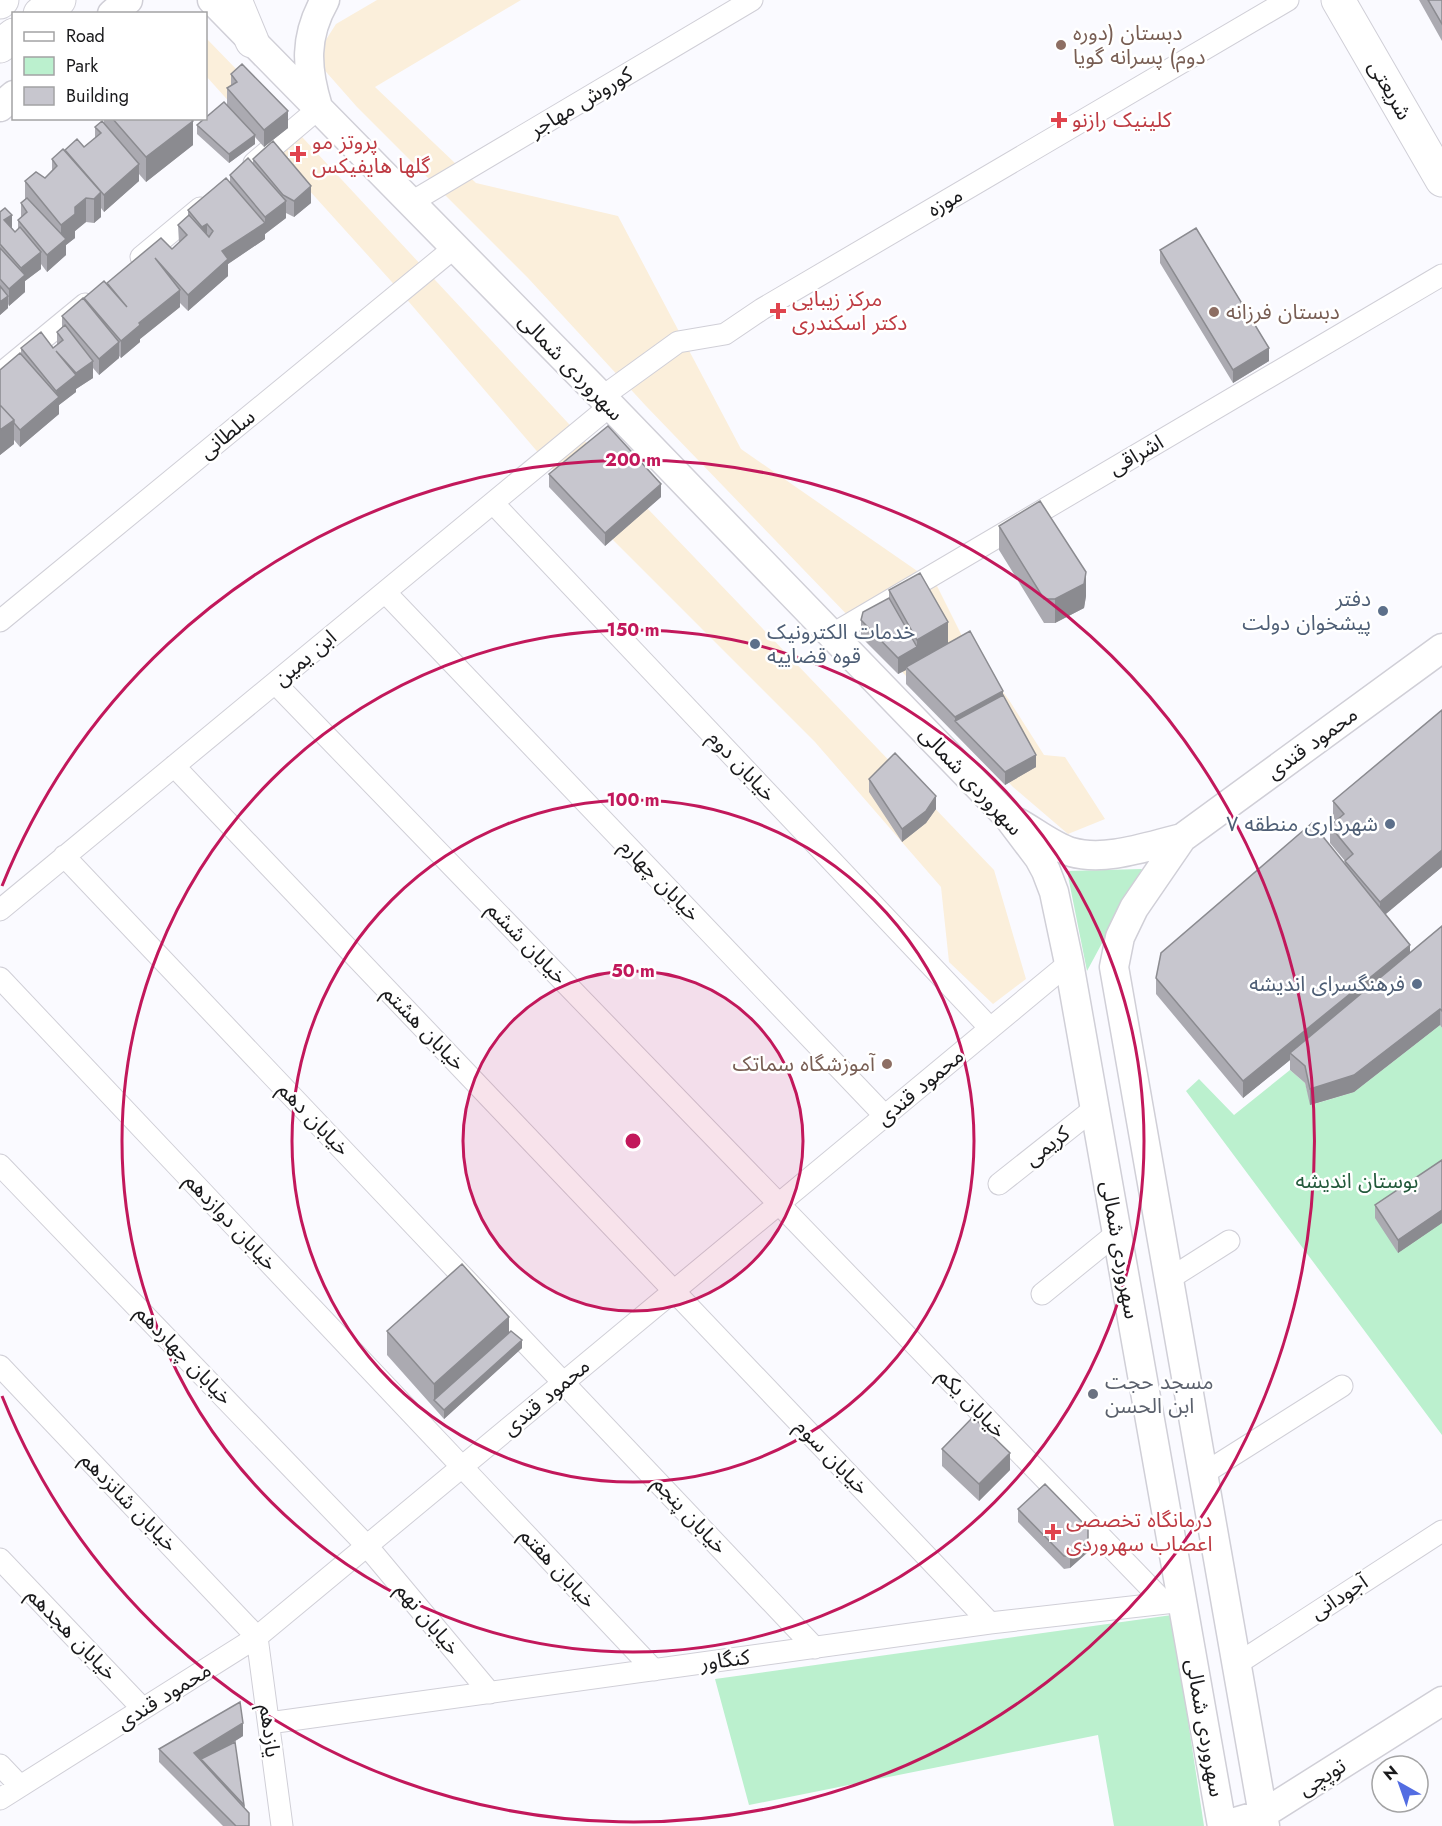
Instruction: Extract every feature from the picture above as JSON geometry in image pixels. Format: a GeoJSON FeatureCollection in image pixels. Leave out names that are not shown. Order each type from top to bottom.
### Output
{"type":"FeatureCollection","features":[{"type":"Feature","properties":{"kind":"main road"},"geometry":{"type":"LineString","coordinates":[[43,12],[59,0]]}},
{"type":"Feature","properties":{"kind":"main road"},"geometry":{"type":"LineString","coordinates":[[114,12],[128,0]]}},
{"type":"Feature","properties":{"kind":"main road","name":"سهروردی شمالی"},"geometry":{"type":"LineString","coordinates":[[212,0],[1008,817],[1039,858],[1054,892],[1069,963],[1117,1233],[1174,1602],[1222,1826]]}},
{"type":"Feature","properties":{"kind":"main road"},"geometry":{"type":"LineString","coordinates":[[235,0],[252,41]]}},
{"type":"Feature","properties":{"kind":"main road"},"geometry":{"type":"LineString","coordinates":[[318,109],[308,62],[315,25],[325,0]]}},
{"type":"Feature","properties":{"kind":"main road","name":"شریعتی"},"geometry":{"type":"LineString","coordinates":[[1338,0],[1442,180]]}},
{"type":"Feature","properties":{"kind":"main road"},"geometry":{"type":"LineString","coordinates":[[0,46],[12,37]]}},
{"type":"Feature","properties":{"kind":"main road"},"geometry":{"type":"LineString","coordinates":[[0,107],[12,97]]}},
{"type":"Feature","properties":{"kind":"main road","name":"محمود قندی"},"geometry":{"type":"LineString","coordinates":[[1182,838],[1442,648]]}},
{"type":"Feature","properties":{"kind":"main road"},"geometry":{"type":"LineString","coordinates":[[1008,817],[1069,851],[1087,855],[1120,852],[1182,838]]}},
{"type":"Feature","properties":{"kind":"main road","name":"سهروردی شمالی"},"geometry":{"type":"LineString","coordinates":[[1182,838],[1134,908],[1120,937],[1114,967],[1264,1820]]}},
{"type":"Feature","properties":{"kind":"main road","name":"توپچی"},"geometry":{"type":"LineString","coordinates":[[1222,1826],[1264,1820],[1442,1701]]}},
{"type":"Feature","properties":{"kind":"street","name":"کوروش مهاجر"},"geometry":{"type":"LineString","coordinates":[[410,203],[752,0]]}},
{"type":"Feature","properties":{"kind":"street","name":"موزه"},"geometry":{"type":"LineString","coordinates":[[606,402],[678,342],[725,334],[773,303],[1288,0]]}},
{"type":"Feature","properties":{"kind":"street"},"geometry":{"type":"LineString","coordinates":[[236,177],[318,109]]}},
{"type":"Feature","properties":{"kind":"street"},"geometry":{"type":"LineString","coordinates":[[127,268],[218,192]]}},
{"type":"Feature","properties":{"kind":"street","name":"سلطانی"},"geometry":{"type":"LineString","coordinates":[[0,621],[454,248]]}},
{"type":"Feature","properties":{"kind":"street","name":"اشراقی"},"geometry":{"type":"LineString","coordinates":[[831,635],[1442,275]]}},
{"type":"Feature","properties":{"kind":"street"},"geometry":{"type":"LineString","coordinates":[[0,374],[100,291]]}},
{"type":"Feature","properties":{"kind":"street","name":"ابن یمین"},"geometry":{"type":"LineString","coordinates":[[0,910],[493,503],[606,402]]}},
{"type":"Feature","properties":{"kind":"street","name":"خیابان دوم"},"geometry":{"type":"LineString","coordinates":[[493,503],[990,1028]]}},
{"type":"Feature","properties":{"kind":"street","name":"خیابان چهارم"},"geometry":{"type":"LineString","coordinates":[[385,592],[885,1116]]}},
{"type":"Feature","properties":{"kind":"street","name":"خیابان ششم"},"geometry":{"type":"LineString","coordinates":[[275,683],[779,1204]]}},
{"type":"Feature","properties":{"kind":"street","name":"خیابان هشتم"},"geometry":{"type":"LineString","coordinates":[[174,766],[674,1291]]}},
{"type":"Feature","properties":{"kind":"street","name":"خیابان دهم"},"geometry":{"type":"LineString","coordinates":[[64,856],[564,1382]]}},
{"type":"Feature","properties":{"kind":"street","name":"محمود قندی"},"geometry":{"type":"LineString","coordinates":[[0,1799],[257,1637],[1069,963]]}},
{"type":"Feature","properties":{"kind":"street","name":"خیابان دوازدهم"},"geometry":{"type":"LineString","coordinates":[[0,978],[462,1467]]}},
{"type":"Feature","properties":{"kind":"street","name":"کریمی"},"geometry":{"type":"LineString","coordinates":[[999,1184],[1095,1108]]}},
{"type":"Feature","properties":{"kind":"street","name":"خیابان چهاردهم"},"geometry":{"type":"LineString","coordinates":[[0,1165],[367,1546]]}},
{"type":"Feature","properties":{"kind":"street","name":"خیابان یکم"},"geometry":{"type":"LineString","coordinates":[[779,1204],[1174,1602]]}},
{"type":"Feature","properties":{"kind":"street"},"geometry":{"type":"LineString","coordinates":[[1042,1294],[1117,1233]]}},
{"type":"Feature","properties":{"kind":"street"},"geometry":{"type":"LineString","coordinates":[[1169,1279],[1229,1241]]}},
{"type":"Feature","properties":{"kind":"street","name":"خیابان سوم"},"geometry":{"type":"LineString","coordinates":[[674,1291],[990,1623]]}},
{"type":"Feature","properties":{"kind":"street","name":"خیابان شانزدهم"},"geometry":{"type":"LineString","coordinates":[[0,1366],[257,1637]]}},
{"type":"Feature","properties":{"kind":"street","name":"خیابان پنجم"},"geometry":{"type":"LineString","coordinates":[[564,1382],[816,1647]]}},
{"type":"Feature","properties":{"kind":"street"},"geometry":{"type":"LineString","coordinates":[[1203,1474],[1342,1386]]}},
{"type":"Feature","properties":{"kind":"street","name":"خیابان هفتم"},"geometry":{"type":"LineString","coordinates":[[462,1467],[654,1670]]}},
{"type":"Feature","properties":{"kind":"street","name":"آجودانی"},"geometry":{"type":"LineString","coordinates":[[1237,1664],[1442,1531]]}},
{"type":"Feature","properties":{"kind":"street","name":"خیابان نهم"},"geometry":{"type":"LineString","coordinates":[[367,1546],[490,1693]]}},
{"type":"Feature","properties":{"kind":"street","name":"خیابان هجدهم"},"geometry":{"type":"LineString","coordinates":[[0,1559],[143,1709]]}},
{"type":"Feature","properties":{"kind":"street","name":"کنگاور"},"geometry":{"type":"LineString","coordinates":[[268,1723],[990,1623],[1174,1602]]}},
{"type":"Feature","properties":{"kind":"street","name":"یازدهم"},"geometry":{"type":"LineString","coordinates":[[257,1637],[282,1826]]}},
{"type":"Feature","properties":{"kind":"street"},"geometry":{"type":"LineString","coordinates":[[0,1765],[20,1786]]}},
{"type":"Feature","properties":{"kind":"shaded area"},"geometry":{"type":"Polygon","coordinates":[[[377,0],[521,0],[375,87],[476,183],[618,216],[741,449],[936,584],[962,636],[1009,700],[1044,755],[1065,757],[1105,819],[1068,834],[1013,787],[646,406],[528,278],[357,107],[320,65],[322,46],[336,24],[377,0]]]}},
{"type":"Feature","properties":{"kind":"shaded area"},"geometry":{"type":"Polygon","coordinates":[[[207,39],[303,138],[648,509],[994,870],[1026,979],[993,1004],[949,962],[941,887],[815,742],[614,541],[391,281],[207,77],[207,39]]]}},
{"type":"Feature","properties":{"kind":"green space"},"geometry":{"type":"Polygon","coordinates":[[[1142,869],[1087,971],[1067,871],[1142,869]]]}},
{"type":"Feature","properties":{"kind":"green space","name":"بوستان اندیشه"},"geometry":{"type":"Polygon","coordinates":[[[1440,1025],[1442,1028],[1442,1435],[1186,1091],[1199,1079],[1234,1115],[1290,1070],[1305,1083],[1311,1105],[1354,1092],[1440,1025]]]}},
{"type":"Feature","properties":{"kind":"green space"},"geometry":{"type":"Polygon","coordinates":[[[1172,1615],[1204,1826],[1114,1826],[1098,1735],[749,1805],[715,1679],[1172,1615]]]}},
{"type":"Feature","properties":{"kind":"building"},"geometry":{"type":"Polygon","coordinates":[[[1428,0],[1442,0],[1442,24],[1428,0]]]}},
{"type":"Feature","properties":{"kind":"building"},"geometry":{"type":"Polygon","coordinates":[[[242,64],[288,111],[264,130],[227,88],[237,82],[231,74],[242,64]]]}},
{"type":"Feature","properties":{"kind":"building"},"geometry":{"type":"Polygon","coordinates":[[[224,102],[255,135],[229,154],[197,125],[203,120],[207,120],[207,116],[224,102]]]}},
{"type":"Feature","properties":{"kind":"building"},"geometry":{"type":"Polygon","coordinates":[[[114,120],[193,121],[146,157],[114,120]]]}},
{"type":"Feature","properties":{"kind":"building"},"geometry":{"type":"Polygon","coordinates":[[[102,121],[139,164],[104,195],[65,150],[77,139],[84,147],[101,133],[95,127],[102,121]]]}},
{"type":"Feature","properties":{"kind":"building"},"geometry":{"type":"Polygon","coordinates":[[[273,141],[311,186],[294,201],[283,195],[253,159],[273,141]]]}},
{"type":"Feature","properties":{"kind":"building"},"geometry":{"type":"Polygon","coordinates":[[[63,149],[101,192],[94,199],[86,198],[75,207],[75,214],[61,225],[25,181],[36,172],[45,178],[57,166],[52,159],[63,149]]]}},
{"type":"Feature","properties":{"kind":"building"},"geometry":{"type":"Polygon","coordinates":[[[248,158],[286,201],[265,217],[230,175],[248,158]]]}},
{"type":"Feature","properties":{"kind":"building"},"geometry":{"type":"Polygon","coordinates":[[[226,178],[265,223],[222,251],[228,259],[188,295],[155,258],[180,290],[139,323],[140,325],[121,341],[84,298],[104,281],[127,307],[107,283],[161,238],[172,249],[187,235],[178,225],[189,215],[209,237],[213,231],[207,224],[202,227],[188,210],[226,178]]]}},
{"type":"Feature","properties":{"kind":"building"},"geometry":{"type":"Polygon","coordinates":[[[27,198],[66,239],[47,255],[18,220],[27,212],[21,203],[27,198]]]}},
{"type":"Feature","properties":{"kind":"building"},"geometry":{"type":"Polygon","coordinates":[[[5,208],[12,215],[4,220],[15,232],[20,227],[41,252],[21,268],[0,244],[0,212],[5,208]]]}},
{"type":"Feature","properties":{"kind":"building","name":"دبستان فرزانه"},"geometry":{"type":"Polygon","coordinates":[[[1196,228],[1269,348],[1233,370],[1160,250],[1196,228]]]}},
{"type":"Feature","properties":{"kind":"building"},"geometry":{"type":"Polygon","coordinates":[[[0,248],[25,275],[9,289],[0,279],[0,248]]]}},
{"type":"Feature","properties":{"kind":"building"},"geometry":{"type":"Polygon","coordinates":[[[0,286],[8,296],[0,302],[0,286]]]}},
{"type":"Feature","properties":{"kind":"building"},"geometry":{"type":"Polygon","coordinates":[[[83,298],[119,342],[99,359],[62,316],[83,298]]]}},
{"type":"Feature","properties":{"kind":"building"},"geometry":{"type":"Polygon","coordinates":[[[65,325],[93,361],[76,373],[56,351],[76,375],[56,391],[21,348],[41,332],[53,348],[63,340],[57,332],[65,325]]]}},
{"type":"Feature","properties":{"kind":"building"},"geometry":{"type":"Polygon","coordinates":[[[20,353],[59,397],[20,430],[0,405],[0,370],[20,353]]]}},
{"type":"Feature","properties":{"kind":"building"},"geometry":{"type":"Polygon","coordinates":[[[0,405],[14,420],[0,430],[0,405]]]}},
{"type":"Feature","properties":{"kind":"building"},"geometry":{"type":"Polygon","coordinates":[[[608,426],[661,484],[605,533],[549,474],[608,426]]]}},
{"type":"Feature","properties":{"kind":"building"},"geometry":{"type":"Polygon","coordinates":[[[1040,501],[1086,572],[1084,584],[1055,599],[1044,599],[999,526],[1040,501]]]}},
{"type":"Feature","properties":{"kind":"building"},"geometry":{"type":"Polygon","coordinates":[[[920,573],[948,622],[917,640],[889,590],[920,573]]]}},
{"type":"Feature","properties":{"kind":"building"},"geometry":{"type":"Polygon","coordinates":[[[889,598],[917,647],[898,658],[861,620],[863,612],[889,598]]]}},
{"type":"Feature","properties":{"kind":"building"},"geometry":{"type":"Polygon","coordinates":[[[970,631],[1003,691],[955,717],[906,667],[970,631]]]}},
{"type":"Feature","properties":{"kind":"building"},"geometry":{"type":"Polygon","coordinates":[[[1003,695],[1036,755],[1005,772],[955,721],[1003,695]]]}},
{"type":"Feature","properties":{"kind":"building","name":"شهرداری منطقه ۷"},"geometry":{"type":"Polygon","coordinates":[[[1442,710],[1442,850],[1380,902],[1345,861],[1353,854],[1330,826],[1344,814],[1333,801],[1442,710]]]}},
{"type":"Feature","properties":{"kind":"building"},"geometry":{"type":"Polygon","coordinates":[[[895,753],[936,796],[926,811],[902,829],[869,779],[895,753]]]}},
{"type":"Feature","properties":{"kind":"building"},"geometry":{"type":"Polygon","coordinates":[[[1312,823],[1410,945],[1243,1081],[1156,978],[1161,953],[1312,823]]]}},
{"type":"Feature","properties":{"kind":"building","name":"فرهنگسرای اندیشه"},"geometry":{"type":"Polygon","coordinates":[[[1442,926],[1442,1011],[1440,1009],[1354,1075],[1310,1089],[1305,1066],[1290,1053],[1442,926]]]}},
{"type":"Feature","properties":{"kind":"building"},"geometry":{"type":"Polygon","coordinates":[[[1442,1160],[1442,1210],[1398,1240],[1375,1205],[1442,1160]]]}},
{"type":"Feature","properties":{"kind":"building"},"geometry":{"type":"Polygon","coordinates":[[[462,1264],[509,1317],[434,1384],[387,1331],[462,1264]]]}},
{"type":"Feature","properties":{"kind":"building"},"geometry":{"type":"Polygon","coordinates":[[[511,1331],[522,1340],[444,1410],[434,1400],[511,1331]]]}},
{"type":"Feature","properties":{"kind":"building"},"geometry":{"type":"Polygon","coordinates":[[[973,1417],[1010,1453],[979,1484],[942,1449],[973,1417]]]}},
{"type":"Feature","properties":{"kind":"building","name":"درمانگاه تخصصی اعصاب سهروردی"},"geometry":{"type":"Polygon","coordinates":[[[1045,1484],[1088,1528],[1088,1539],[1070,1556],[1064,1556],[1018,1509],[1045,1484]]]}},
{"type":"Feature","properties":{"kind":"building"},"geometry":{"type":"Polygon","coordinates":[[[240,1702],[243,1723],[194,1753],[249,1813],[249,1826],[236,1826],[159,1749],[240,1702]]]}},
{"type":"Feature","properties":{"kind":"building"},"geometry":{"type":"Polygon","coordinates":[[[235,1742],[244,1805],[201,1759],[235,1742]]]}},
{"type":"Feature","properties":{"kind":"place","name":"دبستان (دوره دوم) پسرانه گویا"},"geometry":{"type":"Point","coordinates":[1061,45]}},
{"type":"Feature","properties":{"kind":"place","name":"کلینیک رازنو"},"geometry":{"type":"Point","coordinates":[1059,120]}},
{"type":"Feature","properties":{"kind":"place","name":"پروتز مو گلها هایفیکس"},"geometry":{"type":"Point","coordinates":[298,154]}},
{"type":"Feature","properties":{"kind":"place","name":"مرکز زیبایی دکتر اسکندری"},"geometry":{"type":"Point","coordinates":[778,311]}},
{"type":"Feature","properties":{"kind":"place","name":"دبستان فرزانه"},"geometry":{"type":"Point","coordinates":[1214,312]}},
{"type":"Feature","properties":{"kind":"place","name":"دفتر پیشخوان دولت"},"geometry":{"type":"Point","coordinates":[1383,611]}},
{"type":"Feature","properties":{"kind":"place","name":"خدمات الکترونیک قوه قضاییه"},"geometry":{"type":"Point","coordinates":[755,644]}},
{"type":"Feature","properties":{"kind":"place","name":"شهرداری منطقه ۷"},"geometry":{"type":"Point","coordinates":[1390,824]}},
{"type":"Feature","properties":{"kind":"place","name":"فرهنگسرای اندیشه"},"geometry":{"type":"Point","coordinates":[1417,984]}},
{"type":"Feature","properties":{"kind":"place","name":"آموزشگاه سماتک"},"geometry":{"type":"Point","coordinates":[887,1064]}},
{"type":"Feature","properties":{"kind":"place","name":"مسجد حجت ابن الحسن"},"geometry":{"type":"Point","coordinates":[1093,1394]}},
{"type":"Feature","properties":{"kind":"place","name":"درمانگاه تخصصی اعصاب سهروردی"},"geometry":{"type":"Point","coordinates":[1053,1532]}}]}
